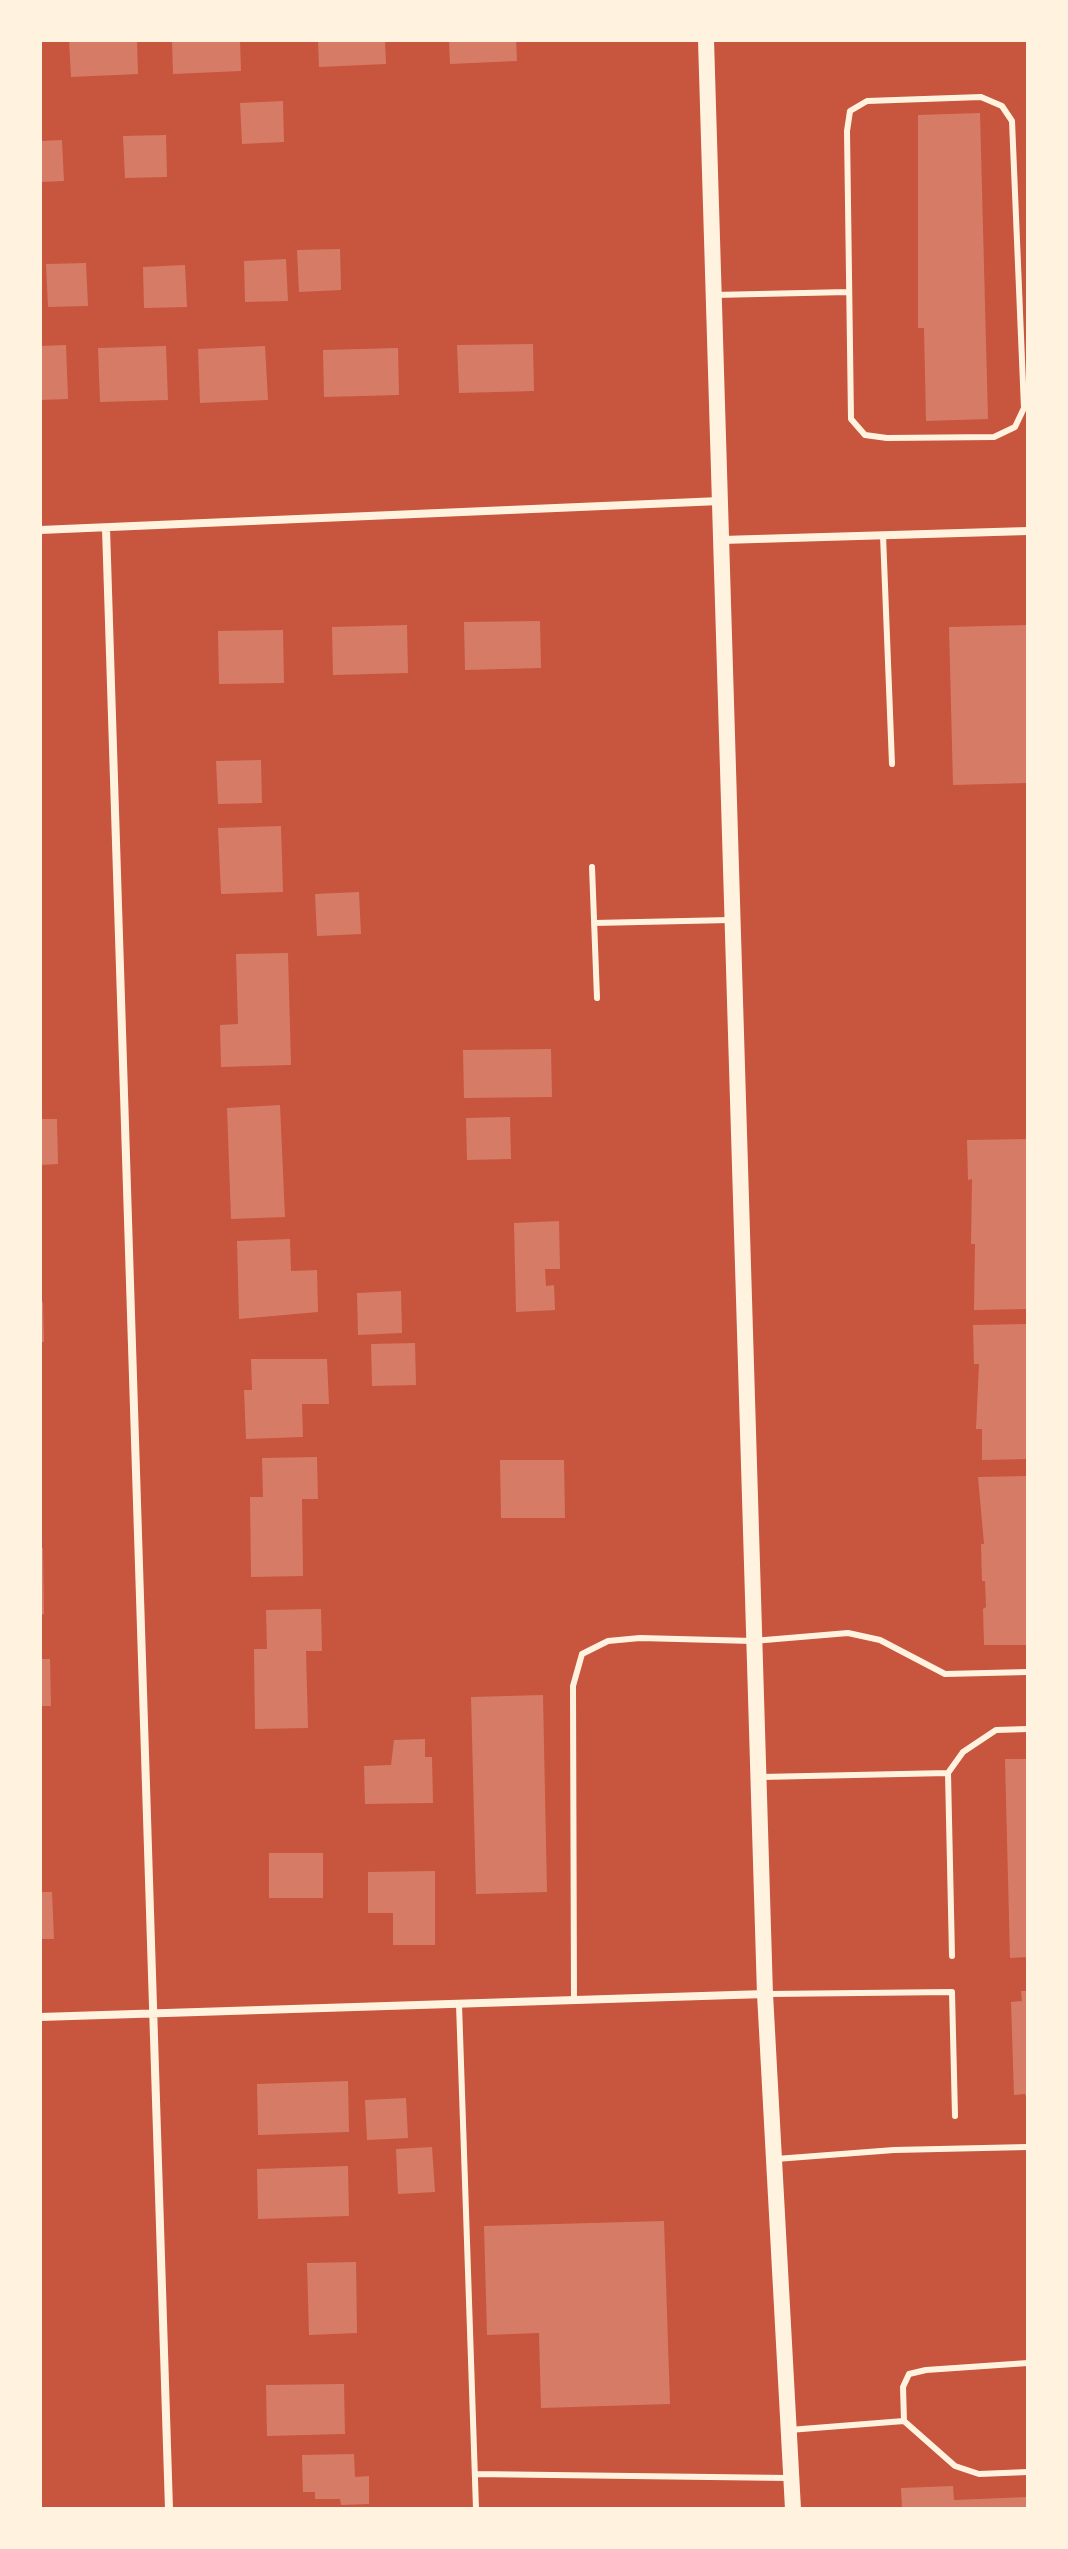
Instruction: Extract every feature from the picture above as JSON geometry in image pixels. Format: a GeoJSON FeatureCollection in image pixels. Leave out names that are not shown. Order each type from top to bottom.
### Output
{"type":"FeatureCollection","features":[{"type":"Feature","properties":{"kind":"main road"},"geometry":{"type":"LineString","coordinates":[[706,40],[757,1777],[765,1994],[793,2509]]}},
{"type":"Feature","properties":{"kind":"street"},"geometry":{"type":"LineString","coordinates":[[40,530],[721,501]]}},
{"type":"Feature","properties":{"kind":"street"},"geometry":{"type":"LineString","coordinates":[[106,528],[169,2509]]}},
{"type":"Feature","properties":{"kind":"street"},"geometry":{"type":"LineString","coordinates":[[722,540],[1028,531]]}},
{"type":"Feature","properties":{"kind":"street"},"geometry":{"type":"LineString","coordinates":[[40,2017],[765,1994]]}},
{"type":"Feature","properties":{"kind":"lane"},"geometry":{"type":"LineString","coordinates":[[981,97],[1002,106],[1012,121],[1023,376],[1024,408],[1015,427],[994,437],[887,438],[865,435],[851,419],[848,292],[850,111],[867,101],[981,97]]}},
{"type":"Feature","properties":{"kind":"lane"},"geometry":{"type":"LineString","coordinates":[[714,295],[848,292]]}},
{"type":"Feature","properties":{"kind":"lane"},"geometry":{"type":"LineString","coordinates":[[883,535],[892,764]]}},
{"type":"Feature","properties":{"kind":"lane"},"geometry":{"type":"LineString","coordinates":[[592,867],[597,998]]}},
{"type":"Feature","properties":{"kind":"lane"},"geometry":{"type":"LineString","coordinates":[[594,923],[730,920]]}},
{"type":"Feature","properties":{"kind":"lane"},"geometry":{"type":"LineString","coordinates":[[574,2000],[573,1686],[582,1654],[608,1641],[640,1638],[753,1641],[848,1633],[880,1640],[945,1674],[1028,1672]]}},
{"type":"Feature","properties":{"kind":"lane"},"geometry":{"type":"LineString","coordinates":[[952,1956],[948,1773],[963,1752],[996,1730],[1028,1729]]}},
{"type":"Feature","properties":{"kind":"lane"},"geometry":{"type":"LineString","coordinates":[[757,1777],[948,1773]]}},
{"type":"Feature","properties":{"kind":"lane"},"geometry":{"type":"LineString","coordinates":[[765,1994],[952,1992],[955,2116]]}},
{"type":"Feature","properties":{"kind":"lane"},"geometry":{"type":"LineString","coordinates":[[459,2004],[476,2509]]}},
{"type":"Feature","properties":{"kind":"lane"},"geometry":{"type":"LineString","coordinates":[[775,2159],[894,2150],[1028,2147]]}},
{"type":"Feature","properties":{"kind":"lane"},"geometry":{"type":"LineString","coordinates":[[904,2421],[903,2387],[909,2374],[926,2370],[1028,2363]]}},
{"type":"Feature","properties":{"kind":"lane"},"geometry":{"type":"LineString","coordinates":[[789,2430],[904,2421],[955,2466],[979,2474],[1028,2472]]}},
{"type":"Feature","properties":{"kind":"lane"},"geometry":{"type":"LineString","coordinates":[[475,2474],[792,2478]]}},
{"type":"Feature","properties":{"kind":"building"},"geometry":{"type":"Polygon","coordinates":[[[69,40],[137,40],[138,74],[71,77],[69,40]]]}},
{"type":"Feature","properties":{"kind":"building"},"geometry":{"type":"Polygon","coordinates":[[[172,40],[240,40],[241,71],[173,74],[172,40]]]}},
{"type":"Feature","properties":{"kind":"building"},"geometry":{"type":"Polygon","coordinates":[[[318,40],[385,40],[386,64],[319,67],[318,40]]]}},
{"type":"Feature","properties":{"kind":"building"},"geometry":{"type":"Polygon","coordinates":[[[449,40],[516,40],[517,61],[450,64],[449,40]]]}},
{"type":"Feature","properties":{"kind":"building"},"geometry":{"type":"Polygon","coordinates":[[[283,101],[284,142],[242,144],[240,103],[283,101]]]}},
{"type":"Feature","properties":{"kind":"building"},"geometry":{"type":"Polygon","coordinates":[[[980,113],[988,419],[926,421],[924,328],[918,328],[918,115],[980,113]]]}},
{"type":"Feature","properties":{"kind":"building"},"geometry":{"type":"Polygon","coordinates":[[[166,135],[167,177],[125,178],[123,136],[166,135]]]}},
{"type":"Feature","properties":{"kind":"building"},"geometry":{"type":"Polygon","coordinates":[[[62,140],[64,181],[40,182],[40,141],[62,140]]]}},
{"type":"Feature","properties":{"kind":"building"},"geometry":{"type":"Polygon","coordinates":[[[340,249],[341,290],[299,292],[297,250],[340,249]]]}},
{"type":"Feature","properties":{"kind":"building"},"geometry":{"type":"Polygon","coordinates":[[[286,259],[288,301],[245,302],[244,261],[286,259]]]}},
{"type":"Feature","properties":{"kind":"building"},"geometry":{"type":"Polygon","coordinates":[[[86,263],[88,306],[48,307],[46,264],[86,263]]]}},
{"type":"Feature","properties":{"kind":"building"},"geometry":{"type":"Polygon","coordinates":[[[185,265],[187,307],[144,308],[143,267],[185,265]]]}},
{"type":"Feature","properties":{"kind":"building"},"geometry":{"type":"Polygon","coordinates":[[[533,344],[534,391],[459,393],[457,345],[533,344]]]}},
{"type":"Feature","properties":{"kind":"building"},"geometry":{"type":"Polygon","coordinates":[[[66,345],[68,399],[40,400],[40,346],[66,345]]]}},
{"type":"Feature","properties":{"kind":"building"},"geometry":{"type":"Polygon","coordinates":[[[166,346],[168,400],[100,402],[98,348],[166,346]]]}},
{"type":"Feature","properties":{"kind":"building"},"geometry":{"type":"Polygon","coordinates":[[[265,346],[268,400],[200,403],[198,349],[265,346]]]}},
{"type":"Feature","properties":{"kind":"building"},"geometry":{"type":"Polygon","coordinates":[[[398,348],[399,395],[324,397],[323,350],[398,348]]]}},
{"type":"Feature","properties":{"kind":"building"},"geometry":{"type":"Polygon","coordinates":[[[540,621],[541,668],[465,670],[464,622],[540,621]]]}},
{"type":"Feature","properties":{"kind":"building"},"geometry":{"type":"Polygon","coordinates":[[[407,625],[408,673],[333,675],[332,627],[407,625]]]}},
{"type":"Feature","properties":{"kind":"building"},"geometry":{"type":"Polygon","coordinates":[[[1028,625],[1028,783],[953,785],[949,627],[1028,625]]]}},
{"type":"Feature","properties":{"kind":"building"},"geometry":{"type":"Polygon","coordinates":[[[283,630],[284,683],[219,684],[218,631],[283,630]]]}},
{"type":"Feature","properties":{"kind":"building"},"geometry":{"type":"Polygon","coordinates":[[[261,760],[262,803],[218,804],[216,761],[261,760]]]}},
{"type":"Feature","properties":{"kind":"building"},"geometry":{"type":"Polygon","coordinates":[[[281,826],[283,892],[221,894],[218,828],[281,826]]]}},
{"type":"Feature","properties":{"kind":"building"},"geometry":{"type":"Polygon","coordinates":[[[359,892],[361,934],[317,936],[315,894],[359,892]]]}},
{"type":"Feature","properties":{"kind":"building"},"geometry":{"type":"Polygon","coordinates":[[[288,953],[291,1065],[221,1067],[220,1025],[238,1024],[236,954],[288,953]]]}},
{"type":"Feature","properties":{"kind":"building"},"geometry":{"type":"Polygon","coordinates":[[[551,1049],[552,1097],[464,1098],[463,1050],[551,1049]]]}},
{"type":"Feature","properties":{"kind":"building"},"geometry":{"type":"Polygon","coordinates":[[[280,1105],[285,1217],[231,1219],[227,1108],[280,1105]]]}},
{"type":"Feature","properties":{"kind":"building"},"geometry":{"type":"Polygon","coordinates":[[[510,1117],[511,1159],[467,1160],[466,1118],[510,1117]]]}},
{"type":"Feature","properties":{"kind":"building"},"geometry":{"type":"Polygon","coordinates":[[[40,1119],[57,1119],[58,1164],[40,1165],[40,1119]]]}},
{"type":"Feature","properties":{"kind":"building"},"geometry":{"type":"Polygon","coordinates":[[[1028,1139],[1028,1309],[974,1310],[975,1244],[971,1244],[972,1179],[968,1180],[967,1140],[1028,1139]]]}},
{"type":"Feature","properties":{"kind":"building"},"geometry":{"type":"Polygon","coordinates":[[[559,1221],[560,1269],[545,1269],[546,1286],[554,1285],[555,1310],[516,1312],[514,1223],[559,1221]]]}},
{"type":"Feature","properties":{"kind":"building"},"geometry":{"type":"Polygon","coordinates":[[[290,1239],[291,1271],[317,1270],[318,1312],[239,1319],[237,1241],[290,1239]]]}},
{"type":"Feature","properties":{"kind":"building"},"geometry":{"type":"Polygon","coordinates":[[[401,1291],[402,1333],[358,1335],[357,1293],[401,1291]]]}},
{"type":"Feature","properties":{"kind":"building"},"geometry":{"type":"Polygon","coordinates":[[[40,1302],[43,1302],[44,1342],[40,1342],[40,1302]]]}},
{"type":"Feature","properties":{"kind":"building"},"geometry":{"type":"Polygon","coordinates":[[[1028,1324],[1028,1459],[982,1460],[982,1429],[976,1429],[979,1364],[974,1364],[973,1325],[1028,1324]]]}},
{"type":"Feature","properties":{"kind":"building"},"geometry":{"type":"Polygon","coordinates":[[[415,1343],[416,1385],[372,1386],[371,1344],[415,1343]]]}},
{"type":"Feature","properties":{"kind":"building"},"geometry":{"type":"Polygon","coordinates":[[[251,1359],[327,1359],[329,1404],[302,1404],[303,1437],[246,1439],[244,1390],[252,1390],[251,1359]]]}},
{"type":"Feature","properties":{"kind":"building"},"geometry":{"type":"Polygon","coordinates":[[[317,1457],[318,1499],[302,1499],[303,1576],[251,1577],[250,1497],[263,1497],[262,1458],[317,1457]]]}},
{"type":"Feature","properties":{"kind":"building"},"geometry":{"type":"Polygon","coordinates":[[[500,1460],[564,1460],[565,1518],[501,1518],[500,1460]]]}},
{"type":"Feature","properties":{"kind":"building"},"geometry":{"type":"Polygon","coordinates":[[[1028,1476],[1028,1645],[984,1645],[983,1609],[986,1607],[981,1544],[984,1544],[978,1477],[1028,1476]]]}},
{"type":"Feature","properties":{"kind":"building"},"geometry":{"type":"Polygon","coordinates":[[[40,1548],[43,1548],[44,1614],[40,1615],[40,1548]]]}},
{"type":"Feature","properties":{"kind":"building"},"geometry":{"type":"Polygon","coordinates":[[[321,1609],[322,1651],[306,1651],[308,1728],[255,1729],[254,1649],[267,1649],[266,1610],[321,1609]]]}},
{"type":"Feature","properties":{"kind":"building"},"geometry":{"type":"Polygon","coordinates":[[[40,1659],[50,1659],[51,1706],[40,1706],[40,1659]]]}},
{"type":"Feature","properties":{"kind":"building"},"geometry":{"type":"Polygon","coordinates":[[[543,1695],[547,1892],[476,1894],[471,1697],[543,1695]]]}},
{"type":"Feature","properties":{"kind":"building"},"geometry":{"type":"Polygon","coordinates":[[[425,1739],[425,1757],[432,1757],[433,1803],[365,1804],[364,1766],[391,1765],[394,1740],[425,1739]]]}},
{"type":"Feature","properties":{"kind":"building"},"geometry":{"type":"Polygon","coordinates":[[[1005,1759],[1028,1759],[1028,1957],[1010,1958],[1005,1759]]]}},
{"type":"Feature","properties":{"kind":"building"},"geometry":{"type":"Polygon","coordinates":[[[269,1853],[323,1853],[323,1898],[269,1898],[269,1853]]]}},
{"type":"Feature","properties":{"kind":"building"},"geometry":{"type":"Polygon","coordinates":[[[435,1871],[435,1945],[393,1945],[393,1913],[368,1913],[368,1872],[435,1871]]]}},
{"type":"Feature","properties":{"kind":"building"},"geometry":{"type":"Polygon","coordinates":[[[40,1892],[52,1892],[54,1939],[40,1939],[40,1892]]]}},
{"type":"Feature","properties":{"kind":"building"},"geometry":{"type":"Polygon","coordinates":[[[1021,1991],[1028,1991],[1028,2102],[1025,2094],[1014,2095],[1011,2002],[1022,2001],[1021,1991]]]}},
{"type":"Feature","properties":{"kind":"building"},"geometry":{"type":"Polygon","coordinates":[[[348,2081],[349,2132],[258,2135],[257,2084],[348,2081]]]}},
{"type":"Feature","properties":{"kind":"building"},"geometry":{"type":"Polygon","coordinates":[[[406,2098],[408,2138],[367,2140],[365,2100],[406,2098]]]}},
{"type":"Feature","properties":{"kind":"building"},"geometry":{"type":"Polygon","coordinates":[[[432,2147],[435,2192],[398,2194],[396,2149],[432,2147]]]}},
{"type":"Feature","properties":{"kind":"building"},"geometry":{"type":"Polygon","coordinates":[[[348,2166],[349,2216],[258,2219],[257,2169],[348,2166]]]}},
{"type":"Feature","properties":{"kind":"building"},"geometry":{"type":"Polygon","coordinates":[[[664,2221],[670,2404],[541,2408],[539,2333],[487,2335],[484,2226],[664,2221]]]}},
{"type":"Feature","properties":{"kind":"building"},"geometry":{"type":"Polygon","coordinates":[[[356,2262],[357,2333],[309,2335],[307,2263],[356,2262]]]}},
{"type":"Feature","properties":{"kind":"building"},"geometry":{"type":"Polygon","coordinates":[[[344,2384],[345,2434],[267,2436],[266,2385],[344,2384]]]}},
{"type":"Feature","properties":{"kind":"building"},"geometry":{"type":"Polygon","coordinates":[[[354,2454],[355,2477],[369,2476],[369,2504],[341,2505],[340,2499],[315,2499],[315,2492],[303,2492],[302,2455],[354,2454]]]}},
{"type":"Feature","properties":{"kind":"building"},"geometry":{"type":"Polygon","coordinates":[[[953,2486],[954,2500],[1028,2497],[1028,2509],[902,2509],[901,2488],[953,2486]]]}}]}
